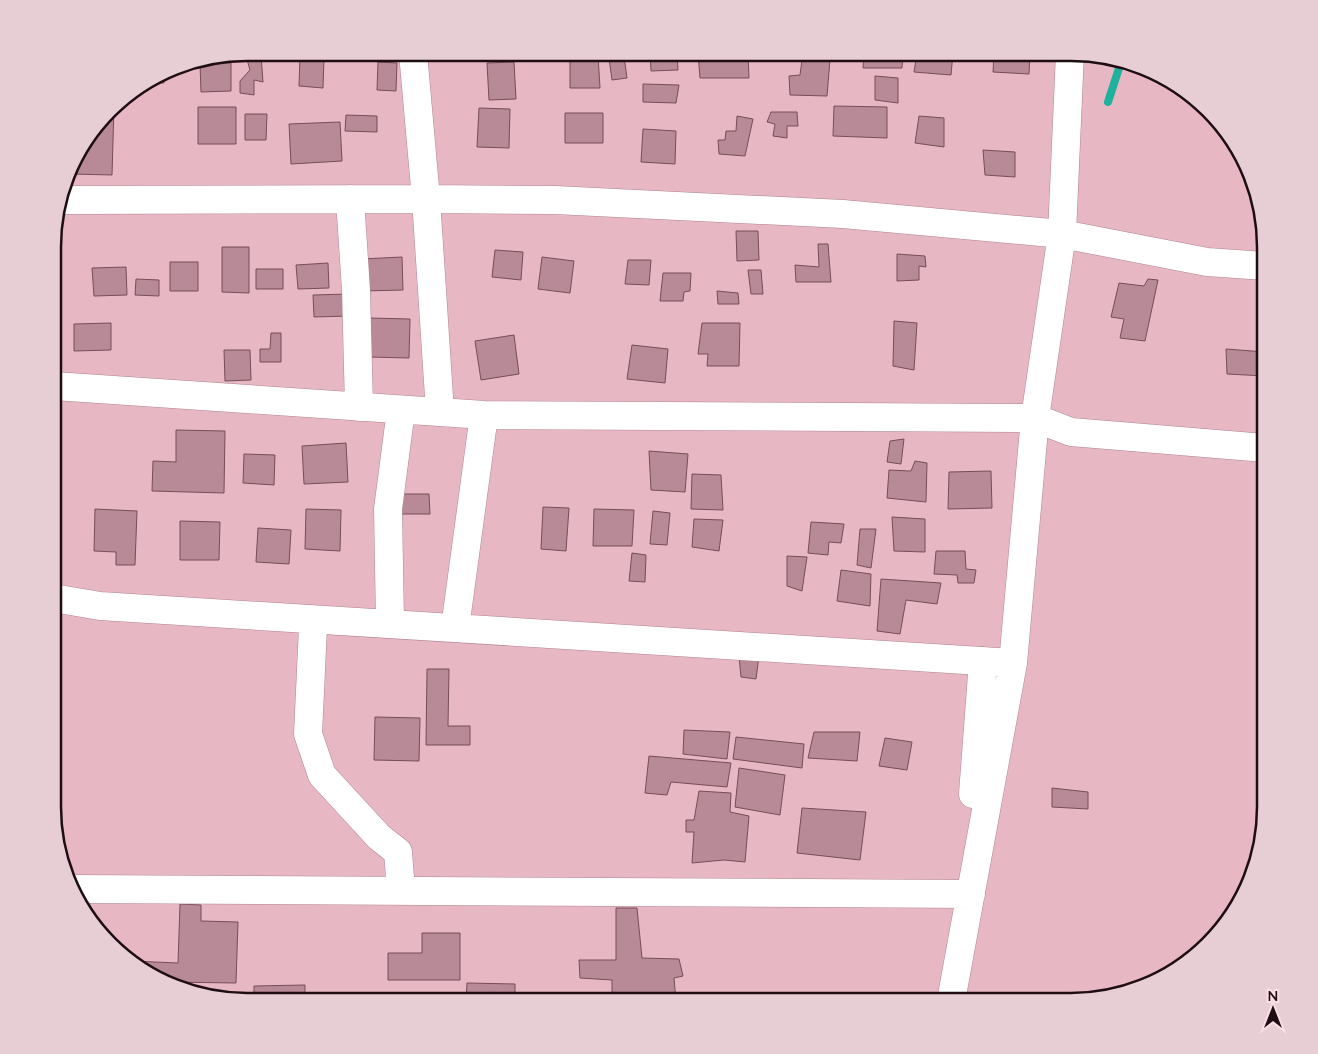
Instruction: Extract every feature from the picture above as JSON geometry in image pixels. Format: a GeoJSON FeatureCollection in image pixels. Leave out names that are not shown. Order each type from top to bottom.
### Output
{"type":"FeatureCollection","features":[{"type":"Feature","properties":{"kind":"street"},"geometry":{"type":"LineString","coordinates":[[413,61],[426,199],[440,412]]}},
{"type":"Feature","properties":{"kind":"street"},"geometry":{"type":"LineString","coordinates":[[964,894],[1012,663],[1035,418],[1062,234],[1070,61]]}},
{"type":"Feature","properties":{"kind":"street"},"geometry":{"type":"LineString","coordinates":[[350,199],[356,290],[359,407]]}},
{"type":"Feature","properties":{"kind":"street"},"geometry":{"type":"LineString","coordinates":[[68,200],[555,200],[843,214],[1062,234],[1207,262],[1257,265]]}},
{"type":"Feature","properties":{"kind":"street"},"geometry":{"type":"LineString","coordinates":[[61,386],[484,415],[1035,418],[1071,432],[1257,447]]}},
{"type":"Feature","properties":{"kind":"street"},"geometry":{"type":"LineString","coordinates":[[390,623],[388,509],[400,410]]}},
{"type":"Feature","properties":{"kind":"street"},"geometry":{"type":"LineString","coordinates":[[455,628],[484,415]]}},
{"type":"Feature","properties":{"kind":"street"},"geometry":{"type":"LineString","coordinates":[[61,599],[100,606],[1012,663]]}},
{"type":"Feature","properties":{"kind":"street"},"geometry":{"type":"LineString","coordinates":[[313,627],[308,734],[322,775],[379,837],[398,852],[401,891]]}},
{"type":"Feature","properties":{"kind":"street"},"geometry":{"type":"LineString","coordinates":[[952,993],[973,798],[983,661]]}},
{"type":"Feature","properties":{"kind":"street"},"geometry":{"type":"LineString","coordinates":[[80,889],[964,894]]}},
{"type":"Feature","properties":{"kind":"building"},"geometry":{"type":"Polygon","coordinates":[[[247,61],[261,61],[263,82],[254,80],[254,95],[240,93],[240,81],[250,70],[247,61]]]}},
{"type":"Feature","properties":{"kind":"building"},"geometry":{"type":"Polygon","coordinates":[[[300,61],[324,61],[323,88],[299,86],[300,61]]]}},
{"type":"Feature","properties":{"kind":"building"},"geometry":{"type":"Polygon","coordinates":[[[570,61],[598,61],[600,88],[570,88],[570,61]]]}},
{"type":"Feature","properties":{"kind":"building"},"geometry":{"type":"Polygon","coordinates":[[[609,61],[625,61],[627,78],[612,80],[609,61]]]}},
{"type":"Feature","properties":{"kind":"building"},"geometry":{"type":"Polygon","coordinates":[[[650,61],[677,61],[678,70],[651,71],[650,61]]]}},
{"type":"Feature","properties":{"kind":"building"},"geometry":{"type":"Polygon","coordinates":[[[699,61],[748,61],[749,78],[700,78],[699,61]]]}},
{"type":"Feature","properties":{"kind":"building"},"geometry":{"type":"Polygon","coordinates":[[[802,61],[830,61],[827,96],[790,95],[789,76],[800,75],[802,61]]]}},
{"type":"Feature","properties":{"kind":"building"},"geometry":{"type":"Polygon","coordinates":[[[863,61],[902,61],[902,68],[863,68],[863,61]]]}},
{"type":"Feature","properties":{"kind":"building"},"geometry":{"type":"Polygon","coordinates":[[[916,61],[952,61],[951,75],[914,72],[916,61]]]}},
{"type":"Feature","properties":{"kind":"building"},"geometry":{"type":"Polygon","coordinates":[[[994,61],[1030,61],[1029,74],[993,72],[994,61]]]}},
{"type":"Feature","properties":{"kind":"building"},"geometry":{"type":"Polygon","coordinates":[[[378,62],[397,63],[396,91],[377,90],[378,62]]]}},
{"type":"Feature","properties":{"kind":"building"},"geometry":{"type":"Polygon","coordinates":[[[514,62],[516,99],[489,100],[487,63],[514,62]]]}},
{"type":"Feature","properties":{"kind":"building"},"geometry":{"type":"Polygon","coordinates":[[[231,63],[231,91],[201,92],[200,68],[231,63]]]}},
{"type":"Feature","properties":{"kind":"building"},"geometry":{"type":"Polygon","coordinates":[[[875,76],[898,78],[898,103],[875,100],[875,76]]]}},
{"type":"Feature","properties":{"kind":"building"},"geometry":{"type":"Polygon","coordinates":[[[643,84],[679,85],[676,103],[643,102],[643,84]]]}},
{"type":"Feature","properties":{"kind":"building"},"geometry":{"type":"Polygon","coordinates":[[[834,106],[887,107],[887,138],[833,136],[834,106]]]}},
{"type":"Feature","properties":{"kind":"building"},"geometry":{"type":"Polygon","coordinates":[[[198,107],[236,107],[236,144],[198,144],[198,107]]]}},
{"type":"Feature","properties":{"kind":"building"},"geometry":{"type":"Polygon","coordinates":[[[479,108],[510,109],[509,148],[477,147],[479,108]]]}},
{"type":"Feature","properties":{"kind":"building"},"geometry":{"type":"Polygon","coordinates":[[[771,112],[797,112],[798,126],[787,126],[787,138],[773,136],[775,124],[767,122],[771,112]]]}},
{"type":"Feature","properties":{"kind":"building"},"geometry":{"type":"Polygon","coordinates":[[[565,113],[603,113],[603,143],[565,143],[565,113]]]}},
{"type":"Feature","properties":{"kind":"building"},"geometry":{"type":"Polygon","coordinates":[[[245,114],[267,114],[266,140],[245,140],[245,114]]]}},
{"type":"Feature","properties":{"kind":"building"},"geometry":{"type":"Polygon","coordinates":[[[346,115],[377,116],[377,132],[345,131],[346,115]]]}},
{"type":"Feature","properties":{"kind":"building"},"geometry":{"type":"Polygon","coordinates":[[[737,116],[753,119],[745,156],[719,154],[718,140],[725,140],[726,131],[736,131],[737,116]]]}},
{"type":"Feature","properties":{"kind":"building"},"geometry":{"type":"Polygon","coordinates":[[[919,116],[944,118],[944,147],[915,143],[919,116]]]}},
{"type":"Feature","properties":{"kind":"building"},"geometry":{"type":"Polygon","coordinates":[[[114,118],[112,175],[76,174],[86,154],[114,118]]]}},
{"type":"Feature","properties":{"kind":"building"},"geometry":{"type":"Polygon","coordinates":[[[340,122],[342,161],[291,164],[289,124],[340,122]]]}},
{"type":"Feature","properties":{"kind":"building"},"geometry":{"type":"Polygon","coordinates":[[[643,129],[676,131],[675,164],[641,162],[643,129]]]}},
{"type":"Feature","properties":{"kind":"building"},"geometry":{"type":"Polygon","coordinates":[[[983,150],[1015,152],[1015,177],[985,175],[983,150]]]}},
{"type":"Feature","properties":{"kind":"building"},"geometry":{"type":"Polygon","coordinates":[[[736,231],[758,231],[759,260],[737,261],[736,231]]]}},
{"type":"Feature","properties":{"kind":"building"},"geometry":{"type":"Polygon","coordinates":[[[818,244],[828,244],[831,282],[796,282],[795,265],[819,267],[818,244]]]}},
{"type":"Feature","properties":{"kind":"building"},"geometry":{"type":"Polygon","coordinates":[[[222,247],[249,247],[249,293],[222,292],[222,247]]]}},
{"type":"Feature","properties":{"kind":"building"},"geometry":{"type":"Polygon","coordinates":[[[495,250],[523,252],[521,280],[492,277],[495,250]]]}},
{"type":"Feature","properties":{"kind":"building"},"geometry":{"type":"Polygon","coordinates":[[[897,254],[925,256],[926,267],[919,266],[919,280],[897,281],[897,254]]]}},
{"type":"Feature","properties":{"kind":"building"},"geometry":{"type":"Polygon","coordinates":[[[402,257],[403,290],[363,291],[362,259],[402,257]]]}},
{"type":"Feature","properties":{"kind":"building"},"geometry":{"type":"Polygon","coordinates":[[[542,257],[574,261],[570,293],[538,289],[542,257]]]}},
{"type":"Feature","properties":{"kind":"building"},"geometry":{"type":"Polygon","coordinates":[[[628,260],[651,260],[649,285],[625,284],[628,260]]]}},
{"type":"Feature","properties":{"kind":"building"},"geometry":{"type":"Polygon","coordinates":[[[170,262],[198,262],[198,291],[170,291],[170,262]]]}},
{"type":"Feature","properties":{"kind":"building"},"geometry":{"type":"Polygon","coordinates":[[[328,263],[329,288],[298,289],[296,265],[328,263]]]}},
{"type":"Feature","properties":{"kind":"building"},"geometry":{"type":"Polygon","coordinates":[[[126,267],[127,295],[94,296],[92,268],[126,267]]]}},
{"type":"Feature","properties":{"kind":"building"},"geometry":{"type":"Polygon","coordinates":[[[256,269],[283,269],[283,289],[256,289],[256,269]]]}},
{"type":"Feature","properties":{"kind":"building"},"geometry":{"type":"Polygon","coordinates":[[[748,270],[761,270],[763,294],[751,294],[748,270]]]}},
{"type":"Feature","properties":{"kind":"building"},"geometry":{"type":"Polygon","coordinates":[[[663,273],[691,273],[690,291],[684,292],[683,301],[660,301],[663,273]]]}},
{"type":"Feature","properties":{"kind":"building"},"geometry":{"type":"Polygon","coordinates":[[[136,279],[159,280],[159,296],[135,295],[136,279]]]}},
{"type":"Feature","properties":{"kind":"building"},"geometry":{"type":"Polygon","coordinates":[[[1148,279],[1158,280],[1145,341],[1120,338],[1124,319],[1111,317],[1119,283],[1144,286],[1148,279]]]}},
{"type":"Feature","properties":{"kind":"building"},"geometry":{"type":"Polygon","coordinates":[[[717,291],[738,293],[739,304],[718,304],[717,291]]]}},
{"type":"Feature","properties":{"kind":"building"},"geometry":{"type":"Polygon","coordinates":[[[349,294],[350,316],[314,317],[313,295],[349,294]]]}},
{"type":"Feature","properties":{"kind":"building"},"geometry":{"type":"Polygon","coordinates":[[[370,318],[410,319],[409,358],[369,357],[370,318]]]}},
{"type":"Feature","properties":{"kind":"building"},"geometry":{"type":"Polygon","coordinates":[[[894,321],[917,323],[914,370],[893,366],[894,321]]]}},
{"type":"Feature","properties":{"kind":"building"},"geometry":{"type":"Polygon","coordinates":[[[111,323],[111,350],[74,351],[74,324],[111,323]]]}},
{"type":"Feature","properties":{"kind":"building"},"geometry":{"type":"Polygon","coordinates":[[[702,323],[740,323],[739,366],[707,366],[708,354],[698,354],[702,323]]]}},
{"type":"Feature","properties":{"kind":"building"},"geometry":{"type":"Polygon","coordinates":[[[271,333],[281,333],[281,362],[260,362],[260,349],[270,349],[271,333]]]}},
{"type":"Feature","properties":{"kind":"building"},"geometry":{"type":"Polygon","coordinates":[[[514,335],[519,374],[481,380],[475,341],[514,335]]]}},
{"type":"Feature","properties":{"kind":"building"},"geometry":{"type":"Polygon","coordinates":[[[632,345],[668,349],[665,383],[627,379],[632,345]]]}},
{"type":"Feature","properties":{"kind":"building"},"geometry":{"type":"Polygon","coordinates":[[[1226,349],[1257,351],[1257,376],[1227,374],[1226,349]]]}},
{"type":"Feature","properties":{"kind":"building"},"geometry":{"type":"Polygon","coordinates":[[[224,350],[250,350],[251,380],[225,381],[224,350]]]}},
{"type":"Feature","properties":{"kind":"building"},"geometry":{"type":"Polygon","coordinates":[[[176,430],[225,431],[224,493],[152,491],[153,461],[176,462],[176,430]]]}},
{"type":"Feature","properties":{"kind":"building"},"geometry":{"type":"Polygon","coordinates":[[[904,439],[901,464],[887,462],[890,441],[904,439]]]}},
{"type":"Feature","properties":{"kind":"building"},"geometry":{"type":"Polygon","coordinates":[[[346,443],[348,482],[304,484],[302,446],[346,443]]]}},
{"type":"Feature","properties":{"kind":"building"},"geometry":{"type":"Polygon","coordinates":[[[649,451],[688,454],[685,492],[651,490],[649,451]]]}},
{"type":"Feature","properties":{"kind":"building"},"geometry":{"type":"Polygon","coordinates":[[[244,454],[275,455],[274,485],[243,483],[244,454]]]}},
{"type":"Feature","properties":{"kind":"building"},"geometry":{"type":"Polygon","coordinates":[[[915,461],[927,463],[926,502],[887,498],[889,470],[911,471],[915,461]]]}},
{"type":"Feature","properties":{"kind":"building"},"geometry":{"type":"Polygon","coordinates":[[[991,471],[992,508],[948,509],[949,472],[991,471]]]}},
{"type":"Feature","properties":{"kind":"building"},"geometry":{"type":"Polygon","coordinates":[[[692,474],[721,475],[723,510],[691,509],[692,474]]]}},
{"type":"Feature","properties":{"kind":"building"},"geometry":{"type":"Polygon","coordinates":[[[398,494],[429,494],[430,514],[398,514],[398,494]]]}},
{"type":"Feature","properties":{"kind":"building"},"geometry":{"type":"Polygon","coordinates":[[[543,507],[569,508],[566,551],[541,549],[543,507]]]}},
{"type":"Feature","properties":{"kind":"building"},"geometry":{"type":"Polygon","coordinates":[[[95,509],[137,511],[135,565],[116,565],[116,552],[94,551],[95,509]]]}},
{"type":"Feature","properties":{"kind":"building"},"geometry":{"type":"Polygon","coordinates":[[[306,509],[341,510],[340,551],[305,549],[306,509]]]}},
{"type":"Feature","properties":{"kind":"building"},"geometry":{"type":"Polygon","coordinates":[[[594,509],[634,510],[632,546],[593,546],[594,509]]]}},
{"type":"Feature","properties":{"kind":"building"},"geometry":{"type":"Polygon","coordinates":[[[653,511],[670,513],[667,545],[650,544],[653,511]]]}},
{"type":"Feature","properties":{"kind":"building"},"geometry":{"type":"Polygon","coordinates":[[[892,517],[925,519],[925,552],[894,551],[892,517]]]}},
{"type":"Feature","properties":{"kind":"building"},"geometry":{"type":"Polygon","coordinates":[[[694,519],[723,520],[719,551],[692,547],[694,519]]]}},
{"type":"Feature","properties":{"kind":"building"},"geometry":{"type":"Polygon","coordinates":[[[180,521],[220,522],[219,560],[180,560],[180,521]]]}},
{"type":"Feature","properties":{"kind":"building"},"geometry":{"type":"Polygon","coordinates":[[[811,522],[844,524],[841,543],[829,542],[828,555],[808,553],[811,522]]]}},
{"type":"Feature","properties":{"kind":"building"},"geometry":{"type":"Polygon","coordinates":[[[258,528],[291,530],[289,564],[256,562],[258,528]]]}},
{"type":"Feature","properties":{"kind":"building"},"geometry":{"type":"Polygon","coordinates":[[[860,529],[876,529],[871,568],[857,565],[860,529]]]}},
{"type":"Feature","properties":{"kind":"building"},"geometry":{"type":"Polygon","coordinates":[[[936,551],[965,551],[966,569],[976,570],[974,583],[958,583],[957,575],[934,574],[936,551]]]}},
{"type":"Feature","properties":{"kind":"building"},"geometry":{"type":"Polygon","coordinates":[[[632,553],[646,555],[645,582],[629,581],[632,553]]]}},
{"type":"Feature","properties":{"kind":"building"},"geometry":{"type":"Polygon","coordinates":[[[787,556],[807,557],[802,591],[787,586],[787,556]]]}},
{"type":"Feature","properties":{"kind":"building"},"geometry":{"type":"Polygon","coordinates":[[[841,570],[871,574],[870,606],[837,601],[841,570]]]}},
{"type":"Feature","properties":{"kind":"building"},"geometry":{"type":"Polygon","coordinates":[[[881,579],[941,583],[937,604],[906,600],[900,634],[877,631],[881,579]]]}},
{"type":"Feature","properties":{"kind":"building"},"geometry":{"type":"Polygon","coordinates":[[[739,656],[759,656],[756,679],[741,677],[739,656]]]}},
{"type":"Feature","properties":{"kind":"building"},"geometry":{"type":"Polygon","coordinates":[[[427,669],[449,669],[448,726],[470,726],[470,745],[426,745],[427,669]]]}},
{"type":"Feature","properties":{"kind":"building"},"geometry":{"type":"Polygon","coordinates":[[[375,717],[420,718],[419,761],[374,760],[375,717]]]}},
{"type":"Feature","properties":{"kind":"building"},"geometry":{"type":"Polygon","coordinates":[[[684,730],[730,732],[727,759],[683,754],[684,730]]]}},
{"type":"Feature","properties":{"kind":"building"},"geometry":{"type":"Polygon","coordinates":[[[814,732],[860,732],[857,761],[808,758],[814,732]]]}},
{"type":"Feature","properties":{"kind":"building"},"geometry":{"type":"Polygon","coordinates":[[[736,737],[804,744],[802,768],[733,759],[736,737]]]}},
{"type":"Feature","properties":{"kind":"building"},"geometry":{"type":"Polygon","coordinates":[[[885,738],[912,742],[907,770],[879,766],[885,738]]]}},
{"type":"Feature","properties":{"kind":"building"},"geometry":{"type":"Polygon","coordinates":[[[649,756],[731,763],[727,787],[671,782],[667,795],[645,793],[649,756]]]}},
{"type":"Feature","properties":{"kind":"building"},"geometry":{"type":"Polygon","coordinates":[[[739,768],[785,775],[780,815],[735,807],[739,768]]]}},
{"type":"Feature","properties":{"kind":"building"},"geometry":{"type":"Polygon","coordinates":[[[1052,788],[1088,792],[1088,809],[1052,807],[1052,788]]]}},
{"type":"Feature","properties":{"kind":"building"},"geometry":{"type":"Polygon","coordinates":[[[699,791],[731,793],[730,812],[749,816],[745,862],[724,860],[692,863],[694,832],[686,832],[686,820],[694,820],[699,791]]]}},
{"type":"Feature","properties":{"kind":"building"},"geometry":{"type":"Polygon","coordinates":[[[802,808],[866,812],[860,860],[797,853],[802,808]]]}},
{"type":"Feature","properties":{"kind":"building"},"geometry":{"type":"Polygon","coordinates":[[[180,904],[201,905],[201,921],[238,922],[236,983],[186,982],[165,974],[145,962],[178,963],[180,904]]]}},
{"type":"Feature","properties":{"kind":"building"},"geometry":{"type":"Polygon","coordinates":[[[616,908],[637,908],[642,958],[679,959],[683,976],[674,978],[675,993],[612,993],[612,980],[580,978],[579,960],[616,960],[616,908]]]}},
{"type":"Feature","properties":{"kind":"building"},"geometry":{"type":"Polygon","coordinates":[[[422,933],[460,933],[460,980],[388,980],[388,953],[422,953],[422,933]]]}},
{"type":"Feature","properties":{"kind":"building"},"geometry":{"type":"Polygon","coordinates":[[[467,983],[515,984],[515,993],[466,993],[467,983]]]}},
{"type":"Feature","properties":{"kind":"building"},"geometry":{"type":"Polygon","coordinates":[[[305,985],[305,993],[254,993],[254,986],[305,985]]]}},
{"type":"Feature","properties":{"kind":"waterway"},"geometry":{"type":"LineString","coordinates":[[1108,102],[1119,68]]}}]}
